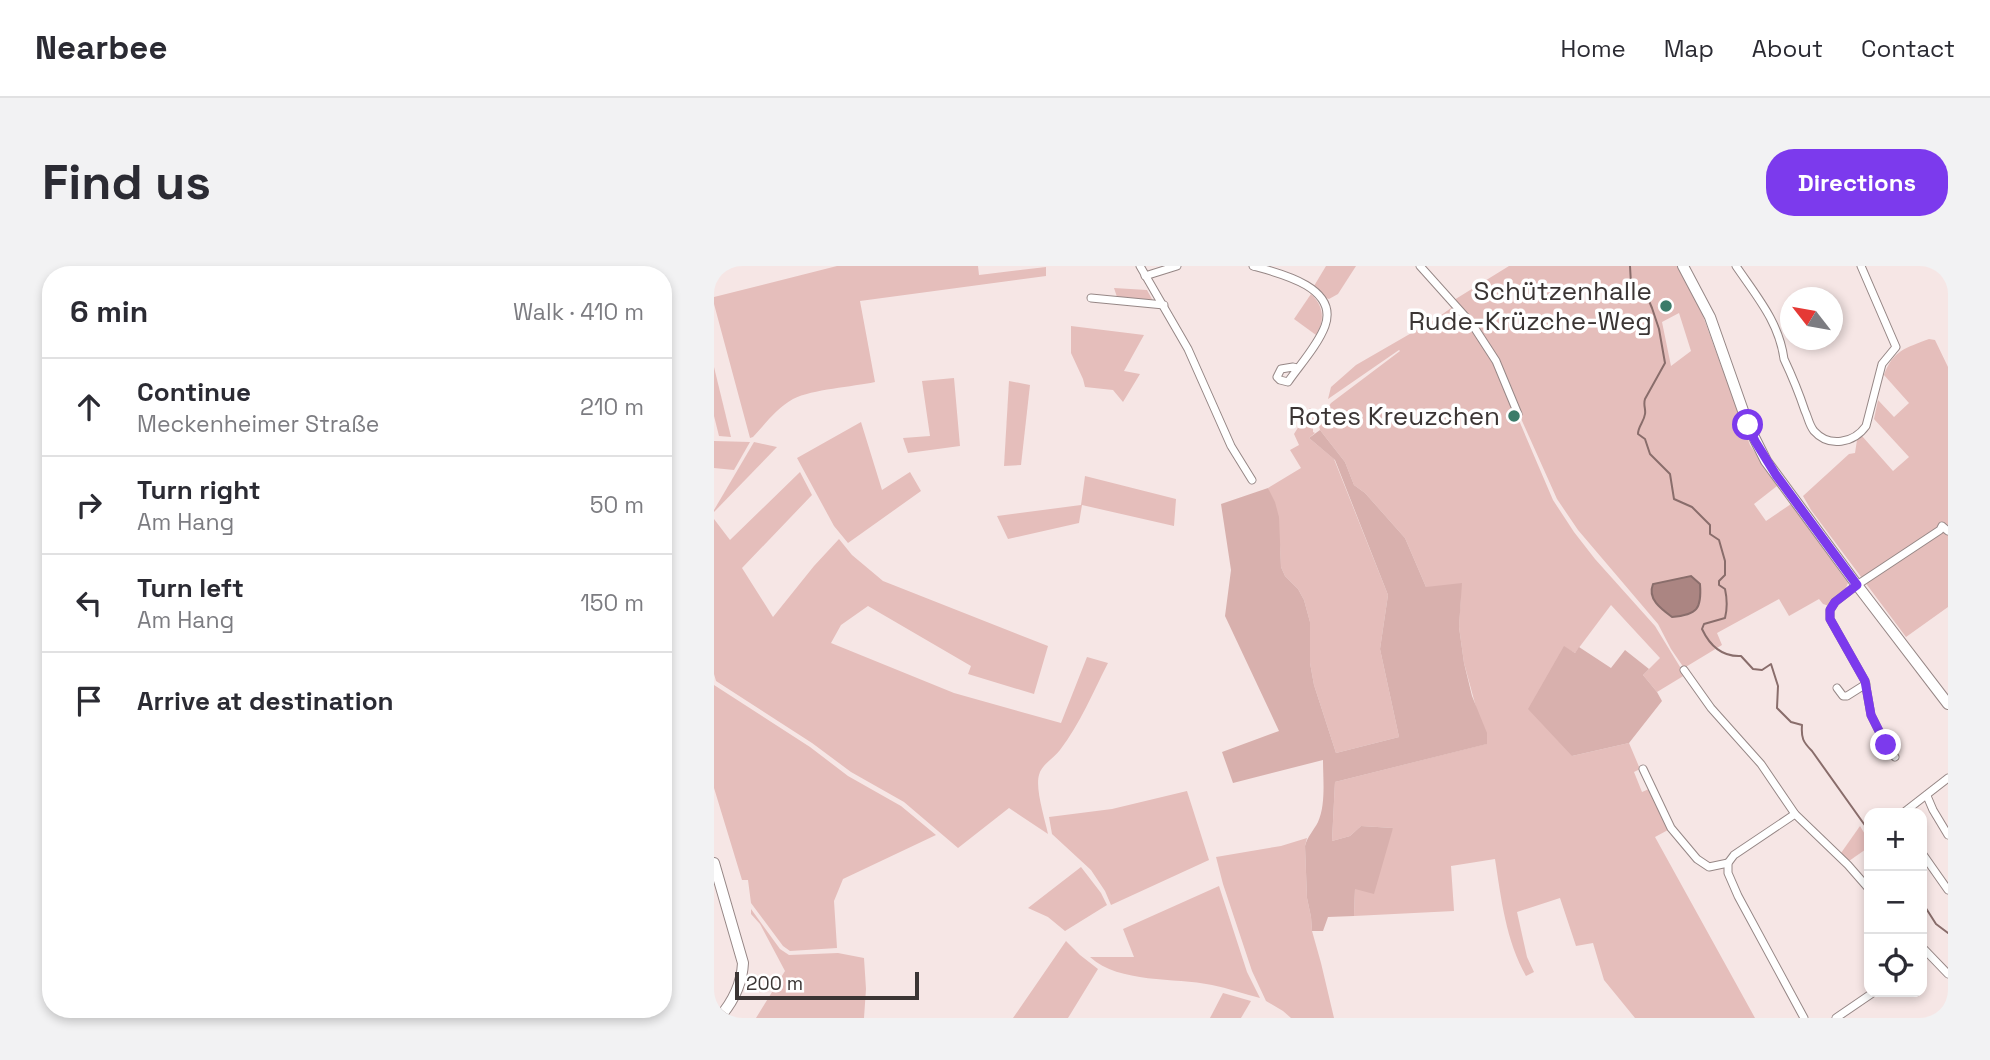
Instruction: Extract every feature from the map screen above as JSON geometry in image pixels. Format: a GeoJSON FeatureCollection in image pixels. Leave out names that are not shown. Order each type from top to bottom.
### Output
{"type":"FeatureCollection","features":[{"type":"Feature","properties":{"kind":"main road"},"geometry":{"type":"LineString","coordinates":[[1684,266],[1710,317],[1755,441],[1776,475],[1948,704]]}},
{"type":"Feature","properties":{"kind":"main road"},"geometry":{"type":"LineString","coordinates":[[714,863],[743,963],[737,990],[719,1018]]}},
{"type":"Feature","properties":{"kind":"street"},"geometry":{"type":"LineString","coordinates":[[1140,266],[1188,349],[1231,446],[1252,480]]}},
{"type":"Feature","properties":{"kind":"street"},"geometry":{"type":"LineString","coordinates":[[1145,276],[1177,266]]}},
{"type":"Feature","properties":{"kind":"street"},"geometry":{"type":"LineString","coordinates":[[1253,266],[1286,275],[1309,287],[1324,303],[1326,324],[1297,369]]}},
{"type":"Feature","properties":{"kind":"street"},"geometry":{"type":"LineString","coordinates":[[1420,266],[1472,324],[1496,361],[1518,414]]}},
{"type":"Feature","properties":{"kind":"street"},"geometry":{"type":"LineString","coordinates":[[1736,266],[1774,323],[1783,347],[1784,359],[1814,430],[1828,440],[1845,441],[1862,432],[1869,420],[1882,365],[1896,347],[1861,266]]}},
{"type":"Feature","properties":{"kind":"street"},"geometry":{"type":"LineString","coordinates":[[1091,298],[1164,304]]}},
{"type":"Feature","properties":{"kind":"street"},"geometry":{"type":"LineString","coordinates":[[1895,757],[1871,715],[1866,684],[1830,619],[1830,610],[1854,581],[1940,530],[1942,526],[1948,531]]}},
{"type":"Feature","properties":{"kind":"street"},"geometry":{"type":"LineString","coordinates":[[1684,670],[1711,708],[1762,764],[1795,814],[1864,883]]}},
{"type":"Feature","properties":{"kind":"street"},"geometry":{"type":"LineString","coordinates":[[1837,688],[1843,696],[1847,696],[1866,684]]}},
{"type":"Feature","properties":{"kind":"street"},"geometry":{"type":"LineString","coordinates":[[1643,769],[1671,828],[1697,859],[1709,867],[1728,863]]}},
{"type":"Feature","properties":{"kind":"street"},"geometry":{"type":"LineString","coordinates":[[1910,808],[1948,778]]}},
{"type":"Feature","properties":{"kind":"street"},"geometry":{"type":"LineString","coordinates":[[1927,796],[1948,835]]}},
{"type":"Feature","properties":{"kind":"street"},"geometry":{"type":"LineString","coordinates":[[1795,814],[1734,855],[1728,863],[1728,873],[1804,1018]]}},
{"type":"Feature","properties":{"kind":"street"},"geometry":{"type":"LineString","coordinates":[[1927,859],[1948,890]]}},
{"type":"Feature","properties":{"kind":"street"},"geometry":{"type":"LineString","coordinates":[[1927,958],[1948,974]]}},
{"type":"Feature","properties":{"kind":"street"},"geometry":{"type":"LineString","coordinates":[[1836,1018],[1867,997]]}},
{"type":"Feature","properties":{"kind":"shaded area"},"geometry":{"type":"Polygon","coordinates":[[[837,266],[978,266],[979,275],[1046,267],[1046,276],[860,301],[875,382],[793,399],[750,438],[714,297],[837,266]]]}},
{"type":"Feature","properties":{"kind":"shaded area"},"geometry":{"type":"Polygon","coordinates":[[[1326,266],[1356,266],[1338,294],[1329,299],[1314,286],[1326,266]]]}},
{"type":"Feature","properties":{"kind":"shaded area"},"geometry":{"type":"Polygon","coordinates":[[[1509,266],[1678,266],[1699,305],[1750,445],[1777,486],[1754,504],[1766,521],[1791,504],[1848,583],[1844,592],[1829,606],[1819,599],[1789,616],[1779,599],[1717,633],[1722,645],[1684,668],[1658,624],[1578,530],[1557,499],[1498,361],[1454,300],[1509,266]],[[1679,313],[1662,322],[1671,366],[1691,351],[1679,313]]]}},
{"type":"Feature","properties":{"kind":"shaded area"},"geometry":{"type":"Polygon","coordinates":[[[1114,288],[1147,290],[1153,301],[1117,297],[1114,288]]]}},
{"type":"Feature","properties":{"kind":"shaded area"},"geometry":{"type":"Polygon","coordinates":[[[1311,294],[1319,304],[1322,314],[1316,335],[1294,319],[1311,294]]]}},
{"type":"Feature","properties":{"kind":"shaded area"},"geometry":{"type":"Polygon","coordinates":[[[1454,306],[1471,325],[1494,362],[1553,500],[1595,559],[1655,626],[1685,675],[1657,692],[1643,675],[1660,658],[1611,605],[1575,653],[1564,647],[1572,756],[1629,743],[1640,769],[1634,772],[1642,792],[1649,789],[1668,830],[1655,837],[1755,1018],[1635,1018],[1604,980],[1593,943],[1576,946],[1560,898],[1517,912],[1527,957],[1534,972],[1526,976],[1509,934],[1495,859],[1451,866],[1454,911],[1354,916],[1355,889],[1393,828],[1361,826],[1350,836],[1332,841],[1335,782],[1486,744],[1464,663],[1459,627],[1461,593],[1426,587],[1405,538],[1365,493],[1354,485],[1345,462],[1320,430],[1318,422],[1331,403],[1400,351],[1328,399],[1331,387],[1356,365],[1454,306]]]}},
{"type":"Feature","properties":{"kind":"shaded area"},"geometry":{"type":"Polygon","coordinates":[[[1071,326],[1144,335],[1124,371],[1140,374],[1123,402],[1113,390],[1085,387],[1071,353],[1071,326]]]}},
{"type":"Feature","properties":{"kind":"shaded area"},"geometry":{"type":"Polygon","coordinates":[[[1929,339],[1935,340],[1948,367],[1948,607],[1906,637],[1803,496],[1849,454],[1855,453],[1857,440],[1862,436],[1893,471],[1909,457],[1874,419],[1878,400],[1894,417],[1909,403],[1884,375],[1896,355],[1929,339]]]}},
{"type":"Feature","properties":{"kind":"shaded area"},"geometry":{"type":"Polygon","coordinates":[[[714,367],[731,437],[719,436],[714,416],[714,367]]]}},
{"type":"Feature","properties":{"kind":"shaded area"},"geometry":{"type":"Polygon","coordinates":[[[954,378],[960,446],[908,453],[903,438],[930,436],[922,381],[954,378]]]}},
{"type":"Feature","properties":{"kind":"shaded area"},"geometry":{"type":"Polygon","coordinates":[[[1009,381],[1030,385],[1021,465],[1004,466],[1009,381]]]}},
{"type":"Feature","properties":{"kind":"shaded area"},"geometry":{"type":"Polygon","coordinates":[[[1310,408],[1317,413],[1313,424],[1315,433],[1309,438],[1334,459],[1388,595],[1380,649],[1399,737],[1336,753],[1314,685],[1310,663],[1310,622],[1304,600],[1281,567],[1280,545],[1268,488],[1301,468],[1290,450],[1299,445],[1294,434],[1310,408]]]}},
{"type":"Feature","properties":{"kind":"shaded area"},"geometry":{"type":"Polygon","coordinates":[[[861,422],[882,490],[910,472],[921,491],[848,543],[834,526],[797,458],[861,422]]]}},
{"type":"Feature","properties":{"kind":"shaded area"},"geometry":{"type":"Polygon","coordinates":[[[1320,430],[1345,462],[1354,485],[1365,493],[1405,538],[1426,587],[1462,583],[1459,627],[1464,663],[1472,696],[1487,733],[1487,744],[1335,782],[1332,841],[1350,836],[1361,826],[1393,828],[1374,894],[1355,889],[1354,916],[1328,917],[1323,931],[1312,931],[1307,898],[1305,846],[1318,822],[1322,807],[1323,760],[1233,783],[1222,752],[1279,731],[1225,616],[1231,570],[1221,504],[1268,488],[1275,502],[1279,517],[1281,567],[1304,600],[1310,622],[1310,663],[1314,685],[1336,753],[1399,737],[1380,649],[1388,595],[1335,460],[1309,438],[1320,430]]]}},
{"type":"Feature","properties":{"kind":"shaded area"},"geometry":{"type":"Polygon","coordinates":[[[714,441],[750,442],[734,470],[714,468],[714,441]]]}},
{"type":"Feature","properties":{"kind":"shaded area"},"geometry":{"type":"Polygon","coordinates":[[[754,442],[777,447],[714,512],[714,510],[754,442]]]}},
{"type":"Feature","properties":{"kind":"shaded area"},"geometry":{"type":"Polygon","coordinates":[[[800,472],[812,495],[742,568],[773,617],[839,539],[852,555],[883,581],[1048,646],[1034,694],[968,674],[971,666],[868,606],[841,625],[831,643],[954,693],[1061,723],[1087,657],[1108,663],[1074,730],[1040,771],[1038,788],[1048,834],[1009,808],[958,848],[904,802],[851,772],[812,743],[716,681],[714,519],[730,540],[800,472]]]}},
{"type":"Feature","properties":{"kind":"shaded area"},"geometry":{"type":"Polygon","coordinates":[[[1085,476],[1176,499],[1174,526],[1082,505],[1079,523],[1008,539],[997,516],[1081,505],[1085,476]]]}},
{"type":"Feature","properties":{"kind":"shaded area"},"geometry":{"type":"Polygon","coordinates":[[[1691,576],[1700,584],[1699,605],[1687,615],[1672,617],[1653,599],[1653,584],[1691,576]]]}},
{"type":"Feature","properties":{"kind":"shaded area"},"geometry":{"type":"Polygon","coordinates":[[[1564,646],[1575,653],[1579,647],[1611,668],[1625,650],[1649,669],[1643,675],[1662,701],[1629,743],[1572,756],[1528,709],[1564,646]]]}},
{"type":"Feature","properties":{"kind":"shaded area"},"geometry":{"type":"Polygon","coordinates":[[[714,685],[810,747],[848,776],[901,806],[936,835],[843,879],[834,901],[837,948],[790,951],[783,946],[751,903],[748,880],[742,880],[714,788],[714,685]]]}},
{"type":"Feature","properties":{"kind":"shaded area"},"geometry":{"type":"Polygon","coordinates":[[[1187,791],[1209,860],[1111,905],[1091,870],[1052,834],[1049,817],[1112,809],[1187,791]]]}},
{"type":"Feature","properties":{"kind":"shaded area"},"geometry":{"type":"Polygon","coordinates":[[[1860,826],[1864,833],[1864,850],[1849,861],[1841,853],[1860,826]]]}},
{"type":"Feature","properties":{"kind":"shaded area"},"geometry":{"type":"Polygon","coordinates":[[[1307,838],[1307,898],[1312,931],[1334,1018],[1291,1018],[1266,1001],[1252,971],[1216,857],[1281,846],[1307,838]]]}},
{"type":"Feature","properties":{"kind":"shaded area"},"geometry":{"type":"Polygon","coordinates":[[[1081,867],[1107,905],[1065,931],[1048,917],[1028,908],[1081,867]]]}},
{"type":"Feature","properties":{"kind":"shaded area"},"geometry":{"type":"Polygon","coordinates":[[[1219,886],[1247,972],[1260,998],[1212,985],[1132,976],[1102,966],[1090,957],[1134,957],[1123,929],[1219,886]]]}},
{"type":"Feature","properties":{"kind":"shaded area"},"geometry":{"type":"Polygon","coordinates":[[[751,909],[780,949],[789,955],[838,953],[864,958],[864,1018],[756,1018],[785,971],[760,924],[751,914],[751,909]]]}},
{"type":"Feature","properties":{"kind":"shaded area"},"geometry":{"type":"Polygon","coordinates":[[[1066,941],[1098,969],[1068,1018],[1013,1018],[1066,941]]]}},
{"type":"Feature","properties":{"kind":"shaded area"},"geometry":{"type":"Polygon","coordinates":[[[1223,993],[1251,1001],[1241,1018],[1210,1018],[1223,993]]]}},
{"type":"Feature","properties":{"kind":"waterway"},"geometry":{"type":"LineString","coordinates":[[1630,266],[1631,284],[1646,294],[1652,308],[1665,363],[1645,399],[1645,414],[1638,434],[1645,439],[1650,454],[1670,474],[1674,499],[1692,507],[1710,525],[1710,534],[1719,540],[1725,561],[1725,575],[1719,581],[1726,593],[1725,618],[1704,624],[1702,629],[1717,649],[1728,655],[1741,656],[1753,669],[1762,670],[1771,664],[1778,686],[1777,708],[1791,722],[1802,725],[1805,742],[1864,824]]}},
{"type":"Feature","properties":{"kind":"waterway"},"geometry":{"type":"LineString","coordinates":[[1927,910],[1936,924],[1948,933]]}},
{"type":"Feature","properties":{"kind":"place","name":"Schützenhalle Rude-Krüzche-Weg"},"geometry":{"type":"Point","coordinates":[1666,306]}},
{"type":"Feature","properties":{"kind":"place","name":"Rotes Kreuzchen"},"geometry":{"type":"Point","coordinates":[1514,416]}},
{"type":"Feature","properties":{"kind":"route"},"geometry":{"type":"LineString","coordinates":[[1748,425],[1776,475],[1857,585],[1835,602],[1830,610],[1830,619],[1865,681],[1871,715],[1886,745]]}}]}
